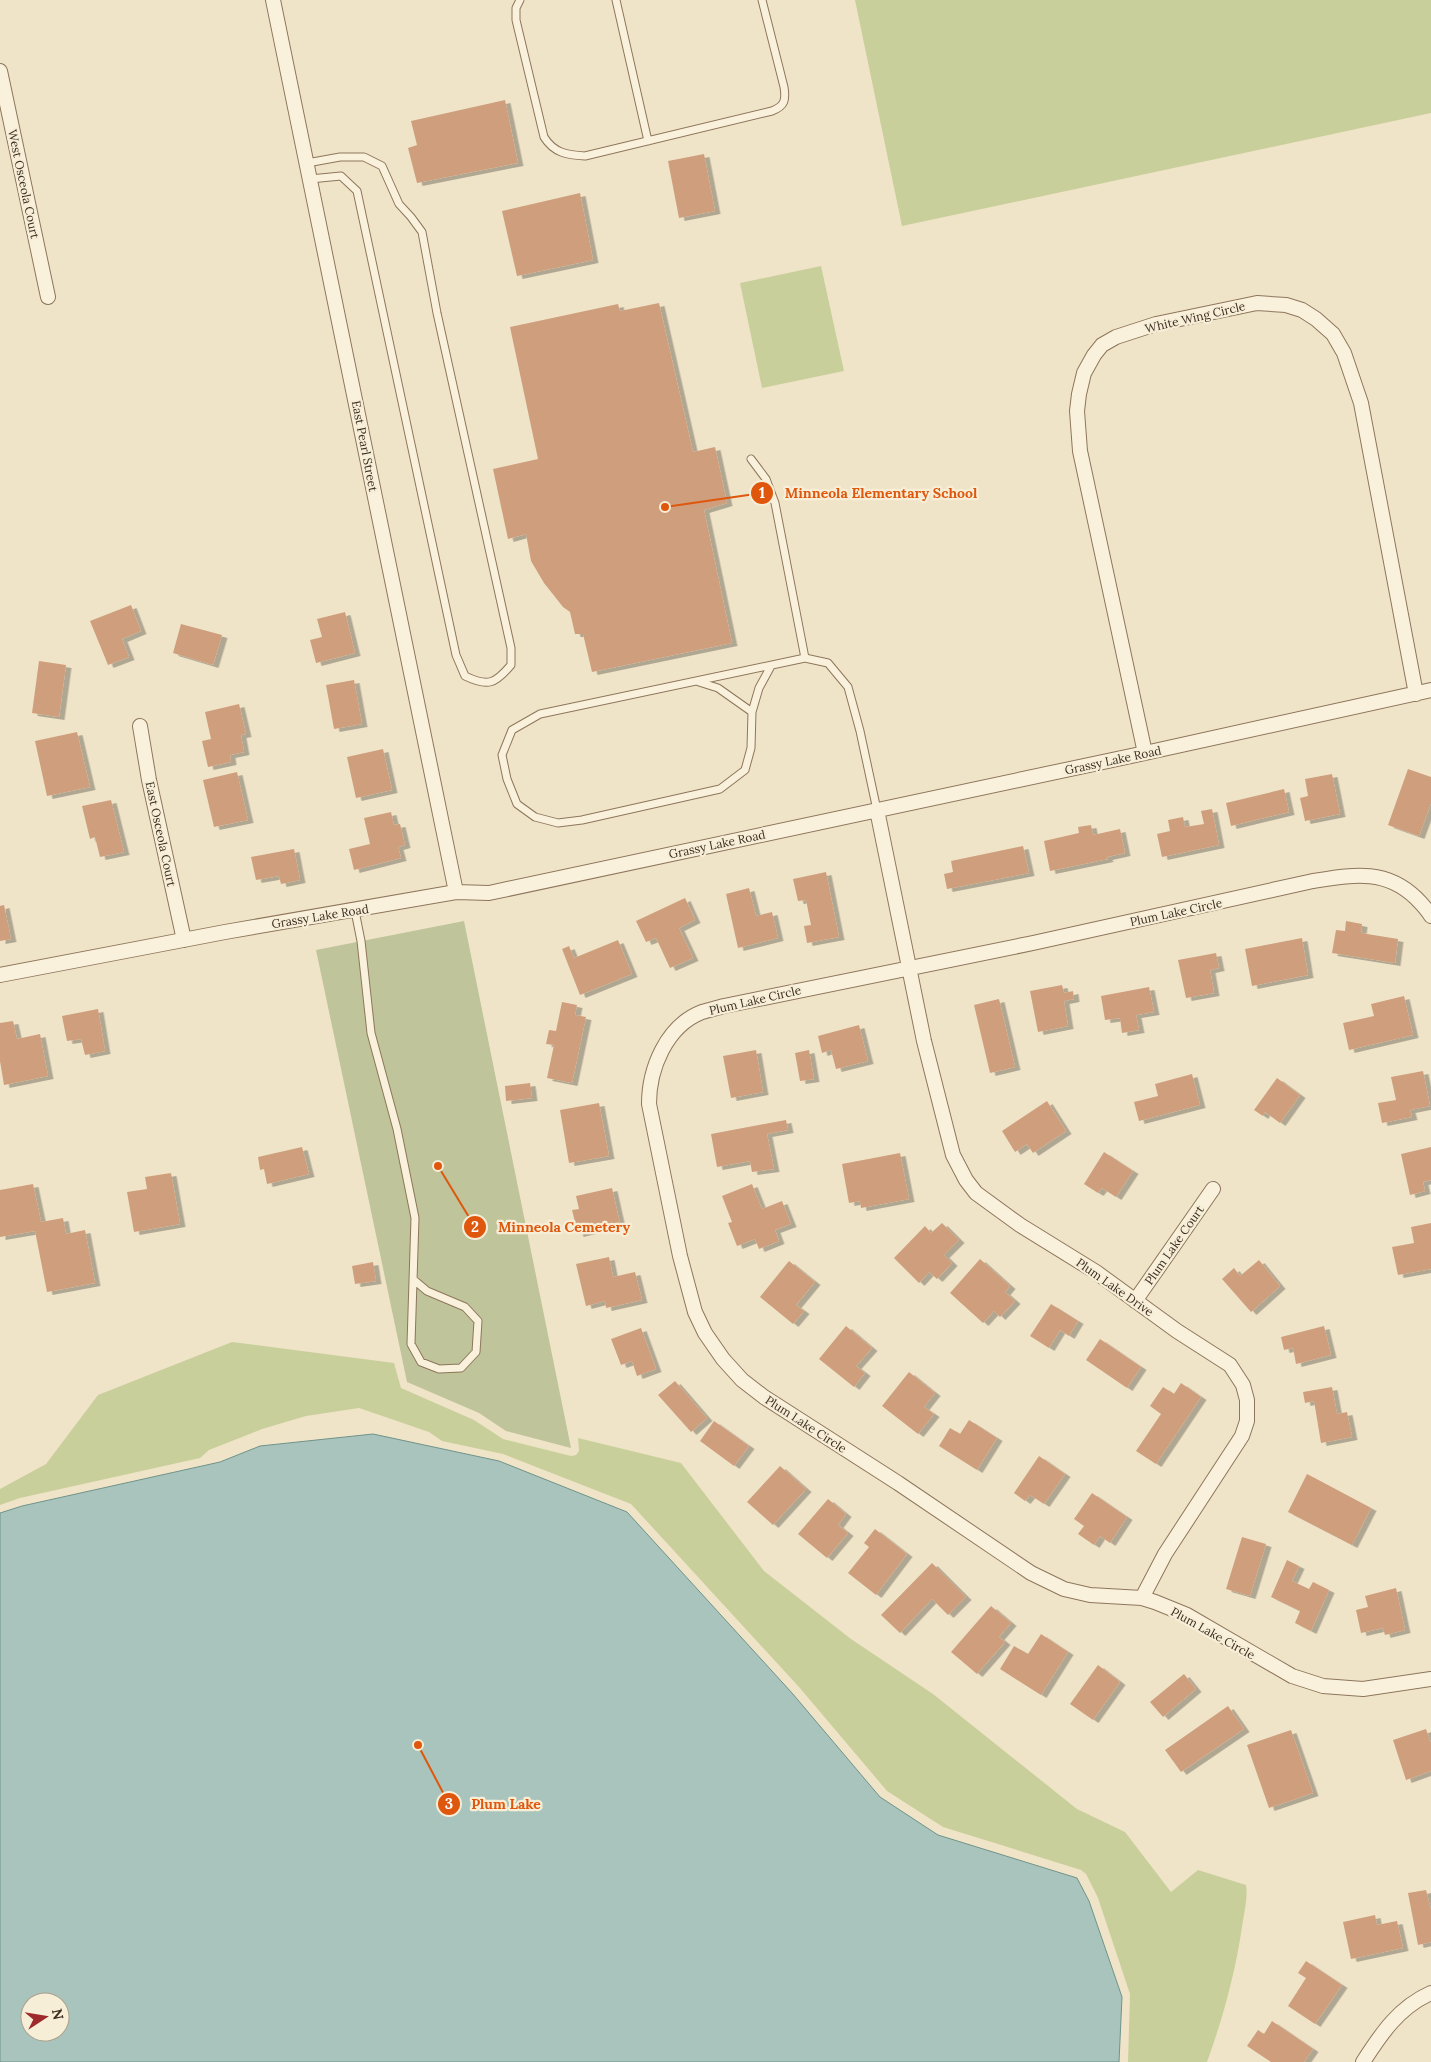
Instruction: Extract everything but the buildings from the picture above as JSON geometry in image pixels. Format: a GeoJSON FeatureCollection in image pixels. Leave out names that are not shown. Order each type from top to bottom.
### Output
{"type":"FeatureCollection","features":[{"type":"Feature","properties":{"kind":"street","name":"East Pearl Street"},"geometry":{"type":"LineString","coordinates":[[273,0],[456,892]]}},
{"type":"Feature","properties":{"kind":"street","name":"West Osceola Court"},"geometry":{"type":"LineString","coordinates":[[0,71],[48,297]]}},
{"type":"Feature","properties":{"kind":"street","name":"White Wing Circle"},"geometry":{"type":"LineString","coordinates":[[1144,753],[1080,451],[1077,411],[1084,373],[1102,345],[1116,337],[1156,324],[1257,303],[1302,310],[1316,318],[1333,334],[1344,353],[1361,403],[1416,694]]}},
{"type":"Feature","properties":{"kind":"street","name":"Grassy Lake Road"},"geometry":{"type":"LineString","coordinates":[[0,975],[224,932],[456,892],[489,893],[1431,690]]}},
{"type":"Feature","properties":{"kind":"street","name":"East Osceola Court"},"geometry":{"type":"LineString","coordinates":[[140,726],[149,780],[184,940]]}},
{"type":"Feature","properties":{"kind":"street"},"geometry":{"type":"LineString","coordinates":[[877,810],[908,968]]}},
{"type":"Feature","properties":{"kind":"street","name":"Plum Lake Circle"},"geometry":{"type":"LineString","coordinates":[[1431,916],[1427,909],[1408,891],[1389,881],[1375,876],[1353,875],[1313,881],[1082,932],[724,1006],[701,1013],[689,1020],[674,1033],[662,1049],[654,1068],[649,1091],[680,1256],[695,1312],[705,1334],[722,1359],[749,1386],[1032,1572],[1064,1589],[1090,1595],[1142,1598],[1186,1615],[1292,1676],[1323,1686],[1363,1689],[1431,1679]]}},
{"type":"Feature","properties":{"kind":"street","name":"Plum Lake Drive"},"geometry":{"type":"LineString","coordinates":[[908,968],[924,1041],[953,1155],[966,1180],[976,1193],[1020,1225],[1096,1272],[1135,1301],[1230,1365],[1243,1386],[1247,1400],[1247,1422],[1242,1436],[1165,1554],[1142,1598]]}},
{"type":"Feature","properties":{"kind":"street","name":"Plum Lake Court"},"geometry":{"type":"LineString","coordinates":[[1135,1301],[1213,1189]]}},
{"type":"Feature","properties":{"kind":"street"},"geometry":{"type":"LineString","coordinates":[[1363,2062],[1385,2029],[1402,2012],[1431,1993]]}},
{"type":"Feature","properties":{"kind":"lane"},"geometry":{"type":"LineString","coordinates":[[520,0],[516,8],[516,20],[544,138],[548,144],[559,152],[585,156],[772,111],[784,103],[784,87],[762,0]]}},
{"type":"Feature","properties":{"kind":"lane"},"geometry":{"type":"LineString","coordinates":[[616,0],[648,141]]}},
{"type":"Feature","properties":{"kind":"lane"},"geometry":{"type":"LineString","coordinates":[[307,163],[340,157],[364,157],[382,166],[399,204],[422,232],[437,313],[511,648],[511,665],[500,679],[480,683],[465,676],[456,655],[357,191],[341,176],[310,179]]}},
{"type":"Feature","properties":{"kind":"lane"},"geometry":{"type":"LineString","coordinates":[[751,460],[766,479],[775,503],[805,658]]}},
{"type":"Feature","properties":{"kind":"lane"},"geometry":{"type":"LineString","coordinates":[[771,666],[759,688],[752,712],[751,748],[744,770],[720,789],[582,820],[558,823],[535,817],[517,804],[507,778],[502,754],[512,730],[540,714],[805,658],[828,663],[848,687],[860,731],[877,810]]}},
{"type":"Feature","properties":{"kind":"lane"},"geometry":{"type":"LineString","coordinates":[[698,682],[718,688],[752,712]]}},
{"type":"Feature","properties":{"kind":"lane"},"geometry":{"type":"LineString","coordinates":[[355,910],[361,940],[371,1033],[397,1129],[415,1218],[411,1344],[421,1362],[439,1369],[461,1368],[476,1352],[478,1321],[465,1307],[428,1291],[414,1280]]}},
{"type":"Feature","properties":{"kind":"green space"},"geometry":{"type":"Polygon","coordinates":[[[855,0],[1431,0],[1431,113],[902,226],[855,0]]]}},
{"type":"Feature","properties":{"kind":"green space"},"geometry":{"type":"Polygon","coordinates":[[[821,266],[844,371],[762,388],[740,283],[821,266]]]}},
{"type":"Feature","properties":{"kind":"green space"},"geometry":{"type":"Polygon","coordinates":[[[464,921],[571,1448],[506,1431],[479,1413],[407,1382],[316,950],[464,921]]]}},
{"type":"Feature","properties":{"kind":"green space"},"geometry":{"type":"Polygon","coordinates":[[[232,1342],[394,1363],[401,1388],[474,1420],[503,1439],[571,1456],[576,1455],[579,1451],[578,1438],[681,1463],[764,1571],[851,1639],[933,1694],[1077,1809],[1125,1832],[1171,1892],[1198,1870],[1246,1885],[1246,1906],[1236,1962],[1207,2062],[1128,2062],[1130,1994],[1098,1898],[1086,1874],[1081,1870],[943,1827],[887,1791],[799,1687],[631,1504],[503,1454],[442,1441],[429,1432],[359,1408],[306,1416],[262,1429],[209,1450],[200,1458],[20,1498],[0,1505],[0,1489],[46,1464],[98,1395],[232,1342]]]}},
{"type":"Feature","properties":{"kind":"water"},"geometry":{"type":"Polygon","coordinates":[[[373,1434],[499,1461],[627,1512],[792,1693],[880,1797],[938,1835],[1077,1878],[1089,1901],[1122,1997],[1119,2062],[0,2062],[0,1513],[22,1506],[220,1462],[260,1446],[373,1434]]]}},
{"type":"Feature","properties":{"kind":"place","name":"Minneola Elementary School"},"geometry":{"type":"Point","coordinates":[665,507]}},
{"type":"Feature","properties":{"kind":"place","name":"Minneola Cemetery"},"geometry":{"type":"Point","coordinates":[438,1166]}},
{"type":"Feature","properties":{"kind":"place","name":"Plum Lake"},"geometry":{"type":"Point","coordinates":[418,1745]}}]}
